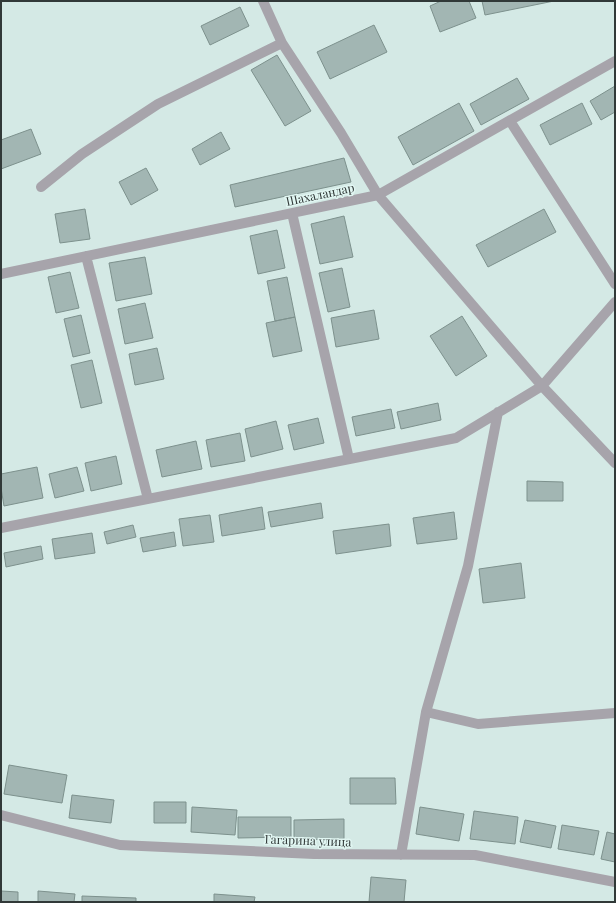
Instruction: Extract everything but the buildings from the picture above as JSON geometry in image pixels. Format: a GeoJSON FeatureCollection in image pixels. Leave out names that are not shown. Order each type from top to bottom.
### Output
{"type":"FeatureCollection","features":[{"type":"Feature","properties":{"kind":"street"},"geometry":{"type":"LineString","coordinates":[[263,1],[282,43],[341,133],[378,195],[542,386],[615,463]]}},
{"type":"Feature","properties":{"kind":"street"},"geometry":{"type":"LineString","coordinates":[[41,187],[82,154],[158,104],[282,43]]}},
{"type":"Feature","properties":{"kind":"street","name":"Шахаландар"},"geometry":{"type":"LineString","coordinates":[[1,274],[378,195],[615,61]]}},
{"type":"Feature","properties":{"kind":"street"},"geometry":{"type":"LineString","coordinates":[[510,121],[615,284]]}},
{"type":"Feature","properties":{"kind":"street"},"geometry":{"type":"LineString","coordinates":[[292,213],[349,459]]}},
{"type":"Feature","properties":{"kind":"street"},"geometry":{"type":"LineString","coordinates":[[86,256],[148,499]]}},
{"type":"Feature","properties":{"kind":"street"},"geometry":{"type":"LineString","coordinates":[[1,528],[456,438],[542,386],[615,302]]}},
{"type":"Feature","properties":{"kind":"street"},"geometry":{"type":"LineString","coordinates":[[401,854],[426,712],[468,566],[498,412]]}},
{"type":"Feature","properties":{"kind":"street"},"geometry":{"type":"LineString","coordinates":[[426,712],[478,724],[615,713]]}},
{"type":"Feature","properties":{"kind":"street","name":"Гагарина улица"},"geometry":{"type":"LineString","coordinates":[[1,815],[120,845],[314,854],[475,855],[615,882]]}}]}
